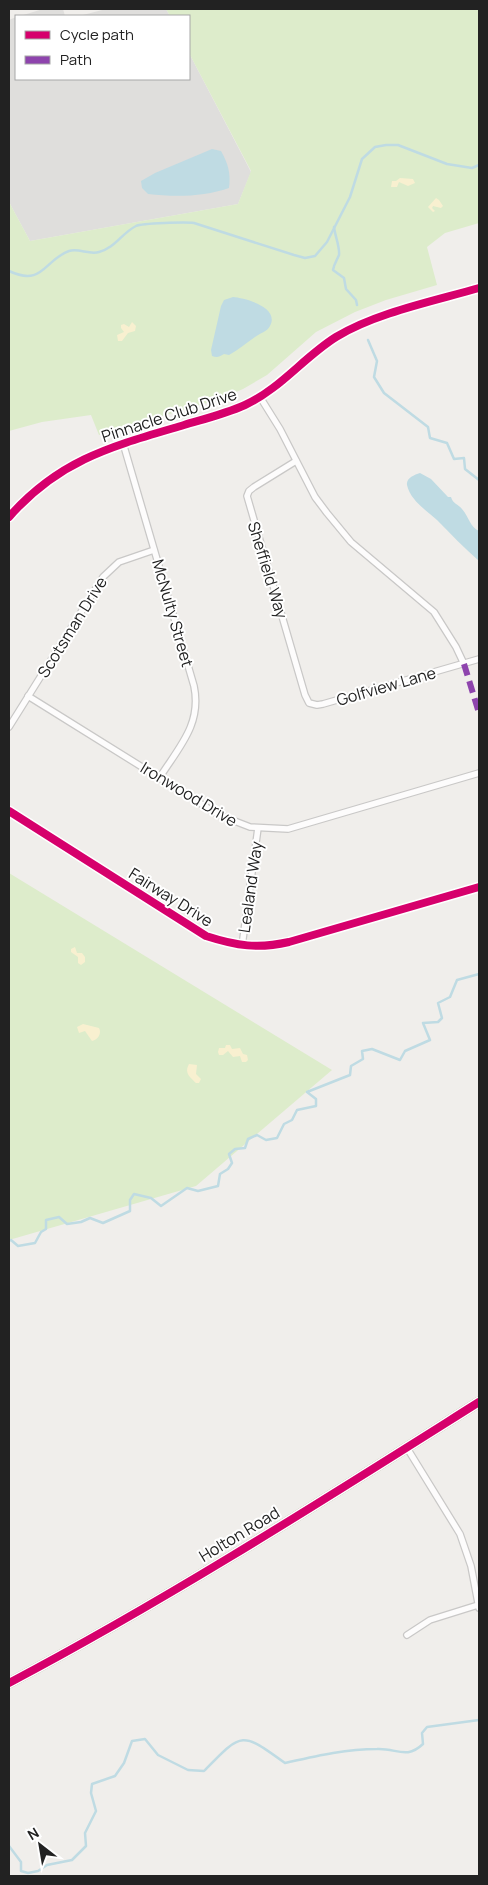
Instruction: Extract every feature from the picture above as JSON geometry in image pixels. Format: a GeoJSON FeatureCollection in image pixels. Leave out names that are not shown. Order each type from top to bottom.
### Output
{"type":"FeatureCollection","features":[{"type":"Feature","properties":{"kind":"street","name":"Pinnacle Club Drive"},"geometry":{"type":"LineString","coordinates":[[9,517],[32,493],[68,466],[123,443],[219,415],[260,397],[279,384],[324,346],[350,329],[378,318],[479,288]]}},
{"type":"Feature","properties":{"kind":"street"},"geometry":{"type":"LineString","coordinates":[[260,397],[315,496],[340,529],[351,542],[377,565],[434,612],[452,640],[464,664]]}},
{"type":"Feature","properties":{"kind":"street","name":"McNulty Street"},"geometry":{"type":"LineString","coordinates":[[123,443],[194,686],[197,705],[195,719],[190,729],[160,777]]}},
{"type":"Feature","properties":{"kind":"street","name":"Sheffield Way"},"geometry":{"type":"LineString","coordinates":[[296,461],[254,487],[247,496],[305,694],[309,702]]}},
{"type":"Feature","properties":{"kind":"street","name":"Scotsman Drive"},"geometry":{"type":"LineString","coordinates":[[9,727],[110,569],[123,559],[154,550]]}},
{"type":"Feature","properties":{"kind":"street","name":"Golfview Lane"},"geometry":{"type":"LineString","coordinates":[[309,702],[317,706],[479,659]]}},
{"type":"Feature","properties":{"kind":"street","name":"Ironwood Drive"},"geometry":{"type":"LineString","coordinates":[[28,696],[227,819],[242,825],[258,828],[276,830],[293,828],[479,773]]}},
{"type":"Feature","properties":{"kind":"street","name":"Fairway Drive"},"geometry":{"type":"LineString","coordinates":[[9,811],[206,936],[242,946],[268,946],[290,942],[479,887]]}},
{"type":"Feature","properties":{"kind":"street","name":"Lealand Way"},"geometry":{"type":"LineString","coordinates":[[242,946],[258,828]]}},
{"type":"Feature","properties":{"kind":"street","name":"Holton Road"},"geometry":{"type":"LineString","coordinates":[[9,1683],[114,1625],[407,1448],[479,1402]]}},
{"type":"Feature","properties":{"kind":"street"},"geometry":{"type":"LineString","coordinates":[[407,1448],[460,1534],[471,1566],[479,1606],[430,1620],[407,1635]]}},
{"type":"Feature","properties":{"kind":"shaded area"},"geometry":{"type":"Polygon","coordinates":[[[43,9],[63,9],[65,15],[23,15],[43,9]]]}},
{"type":"Feature","properties":{"kind":"shaded area"},"geometry":{"type":"Polygon","coordinates":[[[106,9],[166,9],[169,15],[83,15],[106,9]]]}},
{"type":"Feature","properties":{"kind":"shaded area"},"geometry":{"type":"Polygon","coordinates":[[[15,17],[15,80],[190,80],[190,55],[251,172],[238,204],[30,241],[9,202],[9,20],[15,17]]]}},
{"type":"Feature","properties":{"kind":"green space"},"geometry":{"type":"Polygon","coordinates":[[[166,9],[479,9],[479,223],[445,233],[427,247],[437,285],[386,300],[355,312],[316,332],[267,375],[243,389],[220,399],[99,435],[91,415],[42,422],[9,431],[9,202],[30,241],[238,204],[251,171],[190,55],[190,15],[169,15],[166,9]]]}},
{"type":"Feature","properties":{"kind":"green space"},"geometry":{"type":"Polygon","coordinates":[[[9,873],[332,1070],[196,1186],[9,1240],[9,873]]]}},
{"type":"Feature","properties":{"kind":"sand"},"geometry":{"type":"Polygon","coordinates":[[[400,178],[413,179],[415,183],[408,186],[399,182],[397,187],[391,187],[392,181],[400,178]]]}},
{"type":"Feature","properties":{"kind":"sand"},"geometry":{"type":"Polygon","coordinates":[[[436,198],[443,206],[441,208],[433,206],[432,208],[435,211],[433,212],[428,207],[436,198]]]}},
{"type":"Feature","properties":{"kind":"sand"},"geometry":{"type":"Polygon","coordinates":[[[132,322],[136,326],[135,331],[128,333],[122,341],[118,341],[117,335],[124,332],[121,325],[124,324],[129,327],[132,322]]]}},
{"type":"Feature","properties":{"kind":"sand"},"geometry":{"type":"Polygon","coordinates":[[[75,947],[77,953],[82,953],[85,957],[85,962],[81,965],[78,963],[78,957],[71,952],[71,949],[75,947]]]}},
{"type":"Feature","properties":{"kind":"sand"},"geometry":{"type":"Polygon","coordinates":[[[83,1024],[99,1028],[100,1034],[98,1038],[92,1041],[85,1031],[79,1033],[77,1027],[83,1024]]]}},
{"type":"Feature","properties":{"kind":"sand"},"geometry":{"type":"Polygon","coordinates":[[[226,1045],[230,1045],[232,1049],[240,1048],[243,1054],[247,1055],[248,1060],[242,1062],[240,1056],[233,1057],[228,1051],[223,1055],[219,1055],[219,1048],[225,1048],[226,1045]]]}},
{"type":"Feature","properties":{"kind":"sand"},"geometry":{"type":"Polygon","coordinates":[[[189,1064],[197,1065],[196,1074],[201,1079],[199,1083],[196,1083],[188,1075],[189,1064]]]}},
{"type":"Feature","properties":{"kind":"water"},"geometry":{"type":"Polygon","coordinates":[[[212,149],[221,151],[225,160],[229,173],[229,188],[199,195],[168,196],[148,194],[142,188],[141,181],[155,173],[212,149]]]}},
{"type":"Feature","properties":{"kind":"water"},"geometry":{"type":"Polygon","coordinates":[[[233,297],[245,299],[266,309],[272,319],[270,326],[229,355],[224,354],[214,357],[211,350],[221,306],[224,300],[233,297]]]}},
{"type":"Feature","properties":{"kind":"water"},"geometry":{"type":"Polygon","coordinates":[[[420,473],[431,479],[448,497],[451,497],[479,531],[479,561],[419,505],[412,496],[407,485],[408,480],[420,473]]]}},
{"type":"Feature","properties":{"kind":"waterway"},"geometry":{"type":"LineString","coordinates":[[9,271],[20,275],[29,276],[36,274],[69,251],[99,252],[110,247],[136,226],[164,223],[194,223],[294,255],[305,258],[315,256],[327,242],[350,197],[362,159],[375,147],[398,145],[447,164],[472,168],[479,165]]}},
{"type":"Feature","properties":{"kind":"waterway"},"geometry":{"type":"LineString","coordinates":[[334,227],[339,255],[333,270],[344,278],[346,289],[356,300],[357,305]]}},
{"type":"Feature","properties":{"kind":"waterway"},"geometry":{"type":"LineString","coordinates":[[368,340],[377,361],[374,377],[384,393],[428,427],[430,438],[447,443],[454,459],[464,458],[465,469],[479,480]]}},
{"type":"Feature","properties":{"kind":"waterway"},"geometry":{"type":"LineString","coordinates":[[9,1241],[11,1240],[18,1246],[35,1243],[41,1232],[46,1229],[46,1220],[59,1217],[67,1224],[81,1222],[90,1218],[103,1223],[130,1211],[130,1200],[134,1194],[151,1198],[161,1206],[187,1188],[198,1191],[218,1186],[220,1174],[228,1169],[232,1163],[229,1154],[235,1149],[245,1148],[248,1139],[257,1135],[266,1140],[277,1138],[284,1124],[292,1120],[297,1110],[316,1106],[316,1099],[307,1092],[350,1075],[351,1066],[363,1059],[362,1051],[372,1049],[400,1060],[405,1051],[430,1040],[423,1023],[438,1022],[442,1018],[438,1003],[450,997],[457,980],[479,974]]}},
{"type":"Feature","properties":{"kind":"waterway"},"geometry":{"type":"LineString","coordinates":[[9,1846],[21,1862],[21,1871],[28,1873],[38,1871],[47,1865],[72,1860],[86,1846],[85,1833],[96,1811],[91,1793],[92,1784],[115,1776],[124,1763],[132,1741],[145,1739],[158,1755],[188,1770],[204,1771],[226,1749],[242,1740],[259,1745],[285,1763],[353,1750],[384,1749],[401,1752],[411,1751],[423,1744],[422,1733],[427,1727],[479,1720]]}},
{"type":"Feature","properties":{"kind":"marked path"},"geometry":{"type":"LineString","coordinates":[[464,664],[479,713]]}},
{"type":"Feature","properties":{"kind":"cycle path"},"geometry":{"type":"LineString","coordinates":[[9,517],[28,497],[48,481],[89,457],[134,440],[230,411],[258,398],[281,382],[324,345],[351,329],[405,308],[479,288]]}},
{"type":"Feature","properties":{"kind":"cycle path"},"geometry":{"type":"LineString","coordinates":[[9,811],[206,936],[238,944],[257,946],[289,942],[479,887]]}},
{"type":"Feature","properties":{"kind":"cycle path"},"geometry":{"type":"LineString","coordinates":[[9,1683],[188,1582],[479,1402]]}}]}
